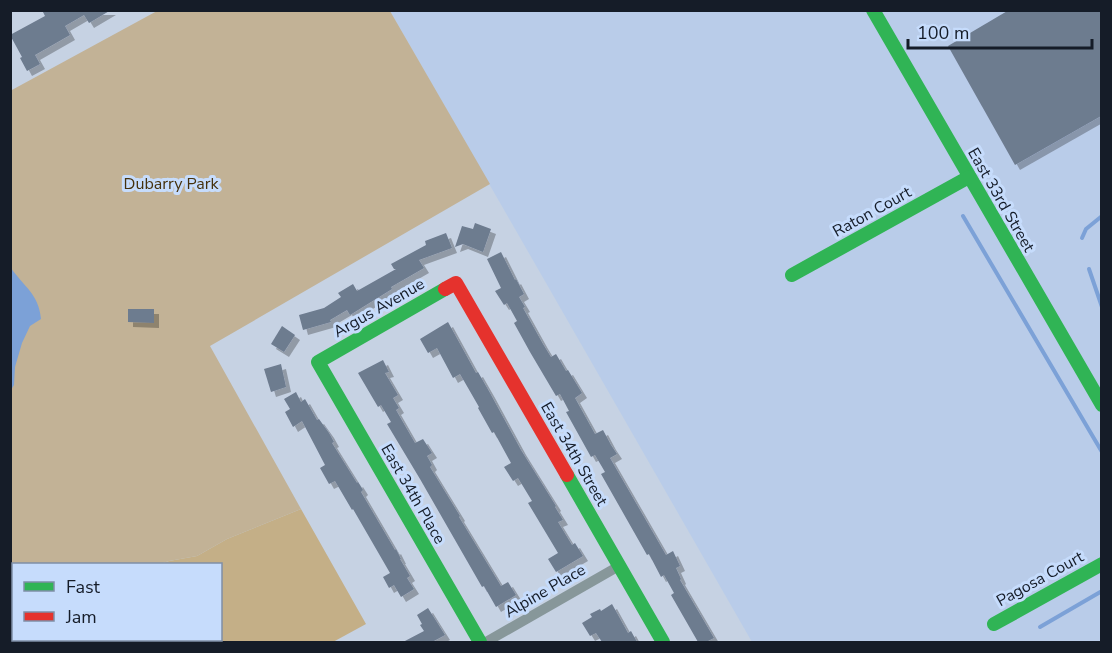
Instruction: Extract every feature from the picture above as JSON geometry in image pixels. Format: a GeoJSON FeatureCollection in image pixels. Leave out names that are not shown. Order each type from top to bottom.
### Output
{"type":"FeatureCollection","features":[{"type":"Feature","properties":{"kind":"street","name":"East 33rd Street"},"geometry":{"type":"LineString","coordinates":[[873,10],[1101,405]]}},
{"type":"Feature","properties":{"kind":"street","name":"Raton Court"},"geometry":{"type":"LineString","coordinates":[[792,275],[969,177]]}},
{"type":"Feature","properties":{"kind":"street","name":"Argus Avenue"},"geometry":{"type":"LineString","coordinates":[[318,362],[456,283]]}},
{"type":"Feature","properties":{"kind":"street","name":"East 34th Street"},"geometry":{"type":"LineString","coordinates":[[456,283],[663,642]]}},
{"type":"Feature","properties":{"kind":"street","name":"East 34th Place"},"geometry":{"type":"LineString","coordinates":[[318,362],[480,642]]}},
{"type":"Feature","properties":{"kind":"street","name":"Pagosa Court"},"geometry":{"type":"LineString","coordinates":[[994,624],[1101,564]]}},
{"type":"Feature","properties":{"kind":"street","name":"Alpine Place"},"geometry":{"type":"LineString","coordinates":[[486,642],[619,566]]}},
{"type":"Feature","properties":{"kind":"shaded area"},"geometry":{"type":"Polygon","coordinates":[[[390,11],[1101,11],[1101,642],[752,642],[390,11]]]}},
{"type":"Feature","properties":{"kind":"shaded area"},"geometry":{"type":"Polygon","coordinates":[[[301,509],[366,624],[333,642],[11,642],[12,630],[12,641],[222,641],[222,563],[163,563],[197,556],[227,539],[301,509]]]}},
{"type":"Feature","properties":{"kind":"green space","name":"Dubarry Park"},"geometry":{"type":"Polygon","coordinates":[[[157,11],[390,11],[490,184],[210,346],[301,509],[227,539],[197,556],[163,563],[12,563],[11,631],[10,91],[157,11]]]}},
{"type":"Feature","properties":{"kind":"water"},"geometry":{"type":"Polygon","coordinates":[[[11,268],[34,297],[41,319],[30,326],[22,343],[11,390],[11,268]]]}},
{"type":"Feature","properties":{"kind":"building"},"geometry":{"type":"Polygon","coordinates":[[[42,10],[111,10],[89,23],[84,15],[65,26],[70,35],[35,55],[40,64],[27,71],[10,35],[45,16],[42,10]]]}},
{"type":"Feature","properties":{"kind":"building"},"geometry":{"type":"Polygon","coordinates":[[[1009,10],[1101,10],[1101,116],[1015,165],[948,46],[1009,10]]]}},
{"type":"Feature","properties":{"kind":"building"},"geometry":{"type":"Polygon","coordinates":[[[475,223],[491,229],[483,252],[463,244],[455,247],[462,226],[473,229],[475,223]]]}},
{"type":"Feature","properties":{"kind":"building"},"geometry":{"type":"Polygon","coordinates":[[[446,233],[452,248],[419,260],[424,268],[350,315],[347,310],[330,320],[331,322],[303,330],[299,315],[324,308],[341,297],[338,293],[353,284],[357,291],[396,269],[391,264],[426,245],[425,241],[446,233]]]}},
{"type":"Feature","properties":{"kind":"building"},"geometry":{"type":"Polygon","coordinates":[[[501,252],[524,294],[519,297],[525,307],[523,308],[551,357],[556,354],[582,393],[575,398],[595,434],[603,430],[617,454],[610,458],[666,555],[673,551],[680,566],[676,568],[680,580],[714,638],[706,642],[698,642],[671,595],[674,593],[664,575],[661,577],[649,554],[647,555],[601,474],[605,472],[595,455],[591,457],[566,412],[569,411],[560,394],[556,396],[514,323],[517,321],[507,303],[504,305],[495,291],[501,288],[487,259],[501,252]]]}},
{"type":"Feature","properties":{"kind":"building"},"geometry":{"type":"Polygon","coordinates":[[[128,309],[154,309],[154,323],[128,322],[128,309]]]}},
{"type":"Feature","properties":{"kind":"building"},"geometry":{"type":"Polygon","coordinates":[[[448,322],[521,450],[556,506],[563,520],[558,522],[572,545],[575,543],[583,556],[556,572],[548,559],[558,553],[528,503],[532,501],[518,478],[513,481],[504,467],[511,463],[494,432],[492,433],[460,374],[453,378],[437,348],[428,353],[420,339],[448,322]]]}},
{"type":"Feature","properties":{"kind":"building"},"geometry":{"type":"Polygon","coordinates":[[[282,326],[295,335],[284,352],[271,344],[282,326]]]}},
{"type":"Feature","properties":{"kind":"building"},"geometry":{"type":"Polygon","coordinates":[[[383,360],[389,372],[385,373],[398,395],[393,398],[399,408],[396,410],[415,443],[423,439],[432,453],[427,456],[432,465],[430,467],[501,586],[508,582],[516,595],[496,607],[387,424],[391,422],[381,405],[378,407],[358,373],[383,360]]]}},
{"type":"Feature","properties":{"kind":"building"},"geometry":{"type":"Polygon","coordinates":[[[281,364],[286,387],[271,392],[264,369],[281,364]]]}},
{"type":"Feature","properties":{"kind":"building"},"geometry":{"type":"Polygon","coordinates":[[[296,392],[301,402],[305,399],[317,420],[319,419],[329,433],[334,442],[332,443],[363,490],[361,492],[410,576],[407,578],[414,589],[401,597],[394,585],[389,588],[383,577],[390,573],[353,509],[335,481],[329,484],[320,468],[325,465],[302,421],[293,427],[285,412],[290,409],[284,399],[296,392]]]}},
{"type":"Feature","properties":{"kind":"building"},"geometry":{"type":"Polygon","coordinates":[[[612,604],[628,633],[631,631],[637,642],[602,642],[596,633],[590,636],[582,623],[592,617],[590,614],[600,609],[601,611],[612,604]]]}},
{"type":"Feature","properties":{"kind":"building"},"geometry":{"type":"Polygon","coordinates":[[[428,608],[445,635],[432,642],[403,642],[424,631],[417,615],[428,608]]]}},
{"type":"Feature","properties":{"kind":"waterway"},"geometry":{"type":"LineString","coordinates":[[963,216],[1102,452]]}},
{"type":"Feature","properties":{"kind":"waterway"},"geometry":{"type":"LineString","coordinates":[[1082,238],[1086,229],[1102,216]]}},
{"type":"Feature","properties":{"kind":"waterway"},"geometry":{"type":"LineString","coordinates":[[1089,269],[1102,307]]}},
{"type":"Feature","properties":{"kind":"waterway"},"geometry":{"type":"LineString","coordinates":[[1040,627],[1102,591]]}},
{"type":"Feature","properties":{"kind":"traffic: fast"},"geometry":{"type":"LineString","coordinates":[[873,10],[1102,405]]}},
{"type":"Feature","properties":{"kind":"traffic: fast"},"geometry":{"type":"LineString","coordinates":[[792,275],[969,177]]}},
{"type":"Feature","properties":{"kind":"traffic: fast"},"geometry":{"type":"LineString","coordinates":[[445,289],[318,362],[480,642]]}},
{"type":"Feature","properties":{"kind":"traffic: fast"},"geometry":{"type":"LineString","coordinates":[[567,475],[663,642]]}},
{"type":"Feature","properties":{"kind":"traffic: fast"},"geometry":{"type":"LineString","coordinates":[[994,624],[1102,564]]}},
{"type":"Feature","properties":{"kind":"traffic: jam"},"geometry":{"type":"LineString","coordinates":[[445,289],[456,283],[567,475]]}}]}
